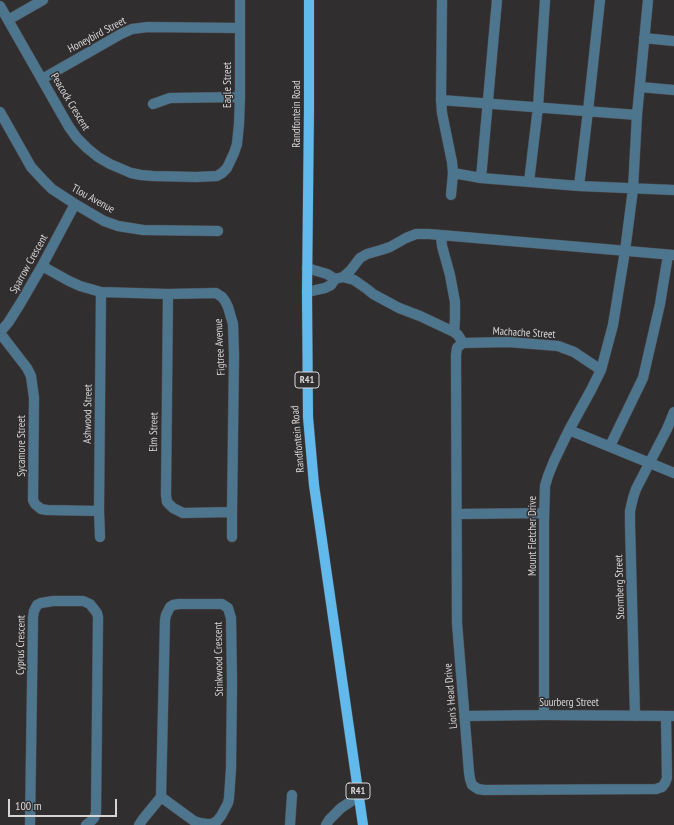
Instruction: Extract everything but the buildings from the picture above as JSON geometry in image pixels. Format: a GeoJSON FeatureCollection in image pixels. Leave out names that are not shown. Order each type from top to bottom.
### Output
{"type":"FeatureCollection","features":[{"type":"Feature","properties":{"kind":"main road","name":"Randfontein Road"},"geometry":{"type":"LineString","coordinates":[[309,0],[307,268],[308,417],[312,467],[363,825]]}},
{"type":"Feature","properties":{"kind":"street"},"geometry":{"type":"LineString","coordinates":[[8,20],[43,0]]}},
{"type":"Feature","properties":{"kind":"street","name":"Eagle Street"},"geometry":{"type":"LineString","coordinates":[[227,168],[234,153],[238,138],[240,97],[240,0]]}},
{"type":"Feature","properties":{"kind":"street"},"geometry":{"type":"LineString","coordinates":[[442,0],[442,113],[452,162],[453,173],[451,195]]}},
{"type":"Feature","properties":{"kind":"street"},"geometry":{"type":"LineString","coordinates":[[481,178],[497,0]]}},
{"type":"Feature","properties":{"kind":"street"},"geometry":{"type":"LineString","coordinates":[[529,182],[538,107],[545,0]]}},
{"type":"Feature","properties":{"kind":"street"},"geometry":{"type":"LineString","coordinates":[[579,186],[600,0]]}},
{"type":"Feature","properties":{"kind":"street","name":"Mount Fletcher Drive"},"geometry":{"type":"LineString","coordinates":[[544,715],[545,486],[554,461],[601,370],[613,325],[633,189],[637,115],[648,0]]}},
{"type":"Feature","properties":{"kind":"street","name":"Peacock Crescent"},"geometry":{"type":"LineString","coordinates":[[0,6],[61,113],[77,138],[98,157],[131,173],[141,175],[209,177],[217,176],[227,168]]}},
{"type":"Feature","properties":{"kind":"street","name":"Honeybird Street"},"geometry":{"type":"LineString","coordinates":[[42,79],[132,29],[148,27],[240,28]]}},
{"type":"Feature","properties":{"kind":"street"},"geometry":{"type":"LineString","coordinates":[[644,38],[674,41]]}},
{"type":"Feature","properties":{"kind":"street"},"geometry":{"type":"LineString","coordinates":[[640,87],[674,90]]}},
{"type":"Feature","properties":{"kind":"street"},"geometry":{"type":"LineString","coordinates":[[153,104],[170,98],[240,97]]}},
{"type":"Feature","properties":{"kind":"street"},"geometry":{"type":"LineString","coordinates":[[442,100],[637,115]]}},
{"type":"Feature","properties":{"kind":"street","name":"Tlou Avenue"},"geometry":{"type":"LineString","coordinates":[[0,112],[26,158],[35,171],[52,189],[104,220],[118,226],[143,230],[218,231]]}},
{"type":"Feature","properties":{"kind":"street"},"geometry":{"type":"LineString","coordinates":[[453,173],[481,178],[579,186],[674,190]]}},
{"type":"Feature","properties":{"kind":"street","name":"Sparrow Crescent"},"geometry":{"type":"LineString","coordinates":[[0,333],[8,323],[42,266],[75,204]]}},
{"type":"Feature","properties":{"kind":"street"},"geometry":{"type":"LineString","coordinates":[[307,292],[330,286],[350,271],[360,258],[416,234],[671,255],[643,378],[610,446]]}},
{"type":"Feature","properties":{"kind":"street"},"geometry":{"type":"LineString","coordinates":[[441,236],[442,246],[450,275],[454,302],[454,332]]}},
{"type":"Feature","properties":{"kind":"street","name":"Figtree Avenue"},"geometry":{"type":"LineString","coordinates":[[42,266],[80,286],[101,292],[168,294],[216,293],[225,301],[232,324],[234,356],[232,537]]}},
{"type":"Feature","properties":{"kind":"street"},"geometry":{"type":"LineString","coordinates":[[307,268],[339,278],[354,280],[373,294],[400,308],[454,332],[463,343]]}},
{"type":"Feature","properties":{"kind":"street","name":"Ashwood Street"},"geometry":{"type":"LineString","coordinates":[[100,537],[101,292]]}},
{"type":"Feature","properties":{"kind":"street","name":"Elm Street"},"geometry":{"type":"LineString","coordinates":[[168,294],[167,502],[172,508],[183,513],[232,512]]}},
{"type":"Feature","properties":{"kind":"street","name":"Sycamore Street"},"geometry":{"type":"LineString","coordinates":[[0,333],[28,368],[31,376],[34,398],[35,504],[41,509],[47,510],[99,511]]}},
{"type":"Feature","properties":{"kind":"street","name":"Machache Street"},"geometry":{"type":"LineString","coordinates":[[463,343],[508,342],[558,346],[574,352],[601,370]]}},
{"type":"Feature","properties":{"kind":"street","name":"Lion's Head Drive"},"geometry":{"type":"LineString","coordinates":[[463,343],[457,348],[456,355],[457,623],[470,779],[472,785],[478,789],[484,790],[649,790],[662,787],[667,778],[670,716]]}},
{"type":"Feature","properties":{"kind":"street","name":"Stormberg Street"},"geometry":{"type":"LineString","coordinates":[[635,716],[630,511],[633,498],[649,462],[671,428],[674,412]]}},
{"type":"Feature","properties":{"kind":"street"},"geometry":{"type":"LineString","coordinates":[[570,430],[674,473]]}},
{"type":"Feature","properties":{"kind":"street"},"geometry":{"type":"LineString","coordinates":[[457,514],[544,513]]}},
{"type":"Feature","properties":{"kind":"street","name":"Cyprus Crescent"},"geometry":{"type":"LineString","coordinates":[[30,825],[33,617],[34,610],[37,606],[42,603],[52,601],[83,602],[90,604],[97,613],[98,617],[96,813],[94,818],[86,825]]}},
{"type":"Feature","properties":{"kind":"street","name":"Stinkwood Crescent"},"geometry":{"type":"LineString","coordinates":[[222,604],[228,608],[231,618],[232,682],[230,798],[222,816],[212,824],[207,824],[194,821],[160,797],[166,615],[170,607],[173,605],[222,604]]}},
{"type":"Feature","properties":{"kind":"street","name":"Suurberg Street"},"geometry":{"type":"LineString","coordinates":[[465,716],[670,716]]}},
{"type":"Feature","properties":{"kind":"street"},"geometry":{"type":"LineString","coordinates":[[290,825],[292,795]]}},
{"type":"Feature","properties":{"kind":"street"},"geometry":{"type":"LineString","coordinates":[[326,825],[341,808],[359,796]]}},
{"type":"Feature","properties":{"kind":"street"},"geometry":{"type":"LineString","coordinates":[[139,825],[160,797]]}}]}
